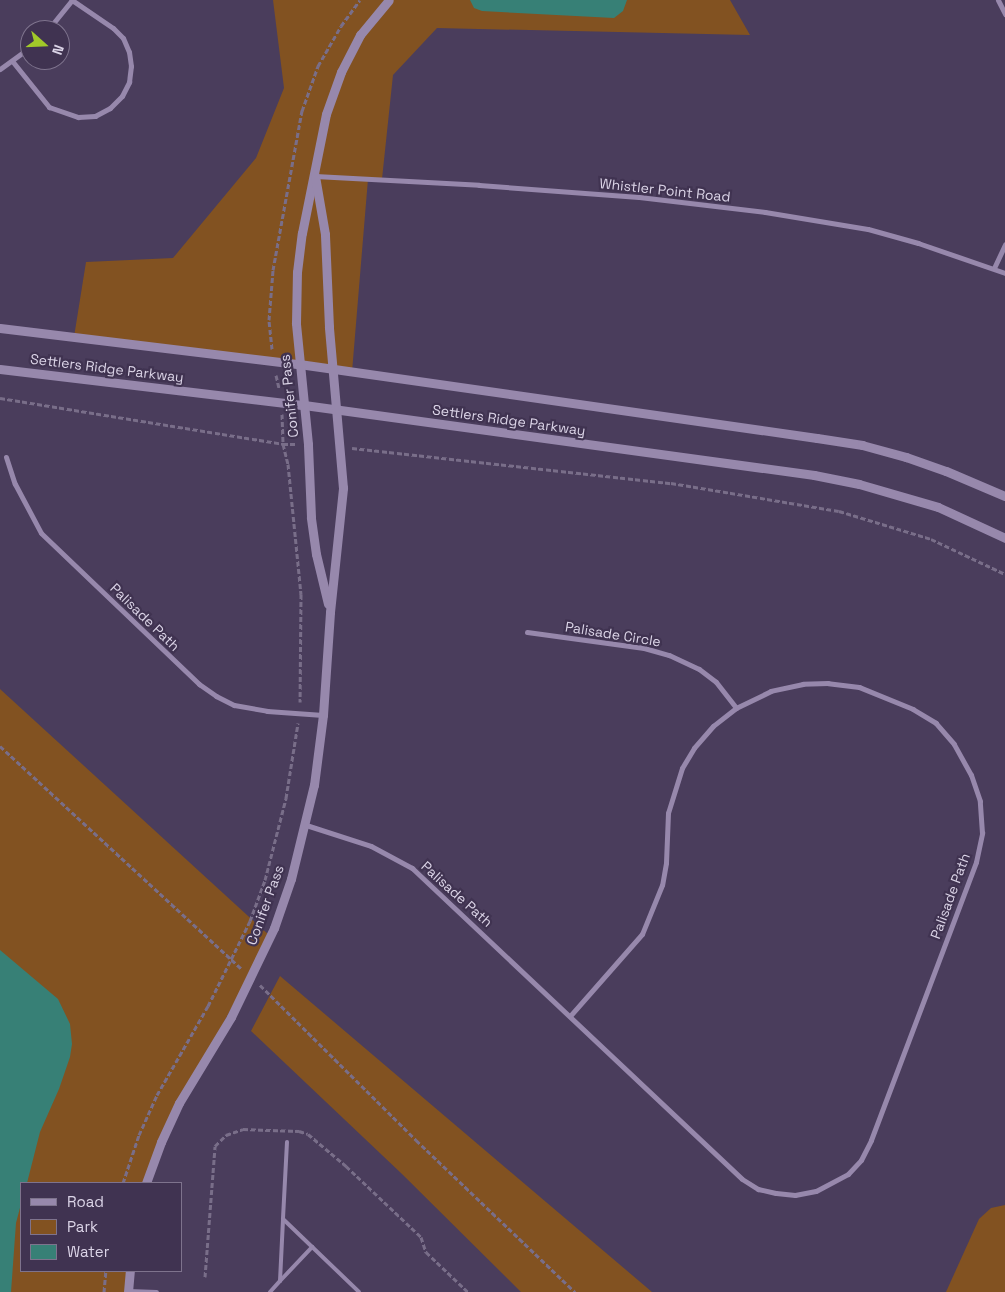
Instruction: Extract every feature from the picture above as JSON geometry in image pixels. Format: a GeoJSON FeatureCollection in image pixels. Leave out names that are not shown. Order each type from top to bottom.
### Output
{"type":"FeatureCollection","features":[{"type":"Feature","properties":{"kind":"street"},"geometry":{"type":"LineString","coordinates":[[12,62],[50,107],[78,117],[95,116],[110,108],[122,96],[129,82],[131,66],[123,38],[113,28],[72,0],[56,20]]}},
{"type":"Feature","properties":{"kind":"street","name":"Conifer Pass"},"geometry":{"type":"LineString","coordinates":[[330,612],[316,554],[310,517],[304,405],[296,323],[297,272],[302,233],[326,114],[341,72],[360,35],[389,0]]}},
{"type":"Feature","properties":{"kind":"street"},"geometry":{"type":"LineString","coordinates":[[998,0],[1005,14]]}},
{"type":"Feature","properties":{"kind":"street"},"geometry":{"type":"LineString","coordinates":[[0,69],[20,55]]}},
{"type":"Feature","properties":{"kind":"street","name":"Conifer Pass"},"geometry":{"type":"LineString","coordinates":[[146,1182],[161,1142],[180,1103],[231,1017],[274,928],[306,825],[314,785],[323,715],[330,612],[343,488],[332,369],[325,234],[315,176]]}},
{"type":"Feature","properties":{"kind":"street","name":"Whistler Point Road"},"geometry":{"type":"LineString","coordinates":[[315,176],[479,185],[639,197],[765,212],[868,229],[918,243],[994,268],[1005,274]]}},
{"type":"Feature","properties":{"kind":"street"},"geometry":{"type":"LineString","coordinates":[[994,268],[1005,244]]}},
{"type":"Feature","properties":{"kind":"street","name":"Settlers Ridge Parkway"},"geometry":{"type":"LineString","coordinates":[[0,328],[299,364],[862,445],[946,471],[1005,496]]}},
{"type":"Feature","properties":{"kind":"street","name":"Settlers Ridge Parkway"},"geometry":{"type":"LineString","coordinates":[[0,369],[304,405],[814,475],[859,484],[938,507],[1005,538]]}},
{"type":"Feature","properties":{"kind":"street","name":"Palisade Path"},"geometry":{"type":"LineString","coordinates":[[6,457],[15,484],[41,533],[199,684],[216,696],[234,705],[267,711],[323,715]]}},
{"type":"Feature","properties":{"kind":"street","name":"Palisade Circle"},"geometry":{"type":"LineString","coordinates":[[527,632],[644,648],[669,655],[699,669],[716,682],[736,708]]}},
{"type":"Feature","properties":{"kind":"street","name":"Palisade Path"},"geometry":{"type":"LineString","coordinates":[[306,825],[371,846],[412,868],[742,1179],[758,1189],[795,1195],[816,1191],[848,1174],[861,1160],[871,1140],[976,862],[982,833],[980,801],[971,775],[954,744],[936,723],[913,709],[859,688],[828,683],[803,684],[770,691],[736,708],[713,726],[694,748],[682,768],[668,813],[666,863],[662,885],[642,934],[570,1016]]}},
{"type":"Feature","properties":{"kind":"street"},"geometry":{"type":"LineString","coordinates":[[130,1272],[128,1292],[156,1292]]}},
{"type":"Feature","properties":{"kind":"lane"},"geometry":{"type":"LineString","coordinates":[[280,1281],[287,1142]]}},
{"type":"Feature","properties":{"kind":"lane"},"geometry":{"type":"LineString","coordinates":[[283,1219],[358,1292]]}},
{"type":"Feature","properties":{"kind":"lane"},"geometry":{"type":"LineString","coordinates":[[270,1292],[312,1247]]}},
{"type":"Feature","properties":{"kind":"path"},"geometry":{"type":"LineString","coordinates":[[123,1182],[139,1135],[157,1095],[208,1006],[266,880],[294,761],[300,713],[302,667],[301,594],[288,464],[282,444],[281,403],[269,320],[273,270],[302,111],[318,66],[341,26],[360,0]]}},
{"type":"Feature","properties":{"kind":"path"},"geometry":{"type":"LineString","coordinates":[[0,398],[282,444]]}},
{"type":"Feature","properties":{"kind":"path"},"geometry":{"type":"LineString","coordinates":[[363,449],[670,483],[839,511],[931,539],[1005,574]]}},
{"type":"Feature","properties":{"kind":"path"},"geometry":{"type":"LineString","coordinates":[[0,746],[231,959]]}},
{"type":"Feature","properties":{"kind":"path"},"geometry":{"type":"LineString","coordinates":[[269,994],[416,1140],[575,1292]]}},
{"type":"Feature","properties":{"kind":"path"},"geometry":{"type":"LineString","coordinates":[[205,1276],[215,1146],[226,1135],[243,1129],[299,1131],[308,1134],[421,1237],[426,1252],[468,1292]]}},
{"type":"Feature","properties":{"kind":"path"},"geometry":{"type":"LineString","coordinates":[[104,1292],[106,1272]]}},
{"type":"Feature","properties":{"kind":"green space"},"geometry":{"type":"Polygon","coordinates":[[[273,0],[730,0],[750,35],[437,28],[393,75],[382,179],[368,179],[352,372],[74,337],[86,262],[173,258],[256,158],[284,88],[273,0]]]}},
{"type":"Feature","properties":{"kind":"green space"},"geometry":{"type":"Polygon","coordinates":[[[0,689],[270,936],[203,1061],[146,1182],[20,1182],[20,1272],[130,1272],[129,1292],[0,1292],[0,689]]]}},
{"type":"Feature","properties":{"kind":"green space"},"geometry":{"type":"Polygon","coordinates":[[[280,976],[652,1292],[521,1292],[402,1174],[251,1031],[280,976]]]}},
{"type":"Feature","properties":{"kind":"green space"},"geometry":{"type":"Polygon","coordinates":[[[1005,1205],[1005,1292],[946,1292],[979,1219],[991,1208],[1005,1205]]]}},
{"type":"Feature","properties":{"kind":"water"},"geometry":{"type":"Polygon","coordinates":[[[470,0],[627,0],[623,11],[614,18],[482,11],[474,8],[470,0]]]}},
{"type":"Feature","properties":{"kind":"water"},"geometry":{"type":"Polygon","coordinates":[[[0,950],[58,999],[70,1024],[72,1044],[70,1057],[59,1089],[40,1132],[27,1182],[20,1182],[20,1208],[16,1223],[11,1292],[0,1292],[0,950]]]}}]}
